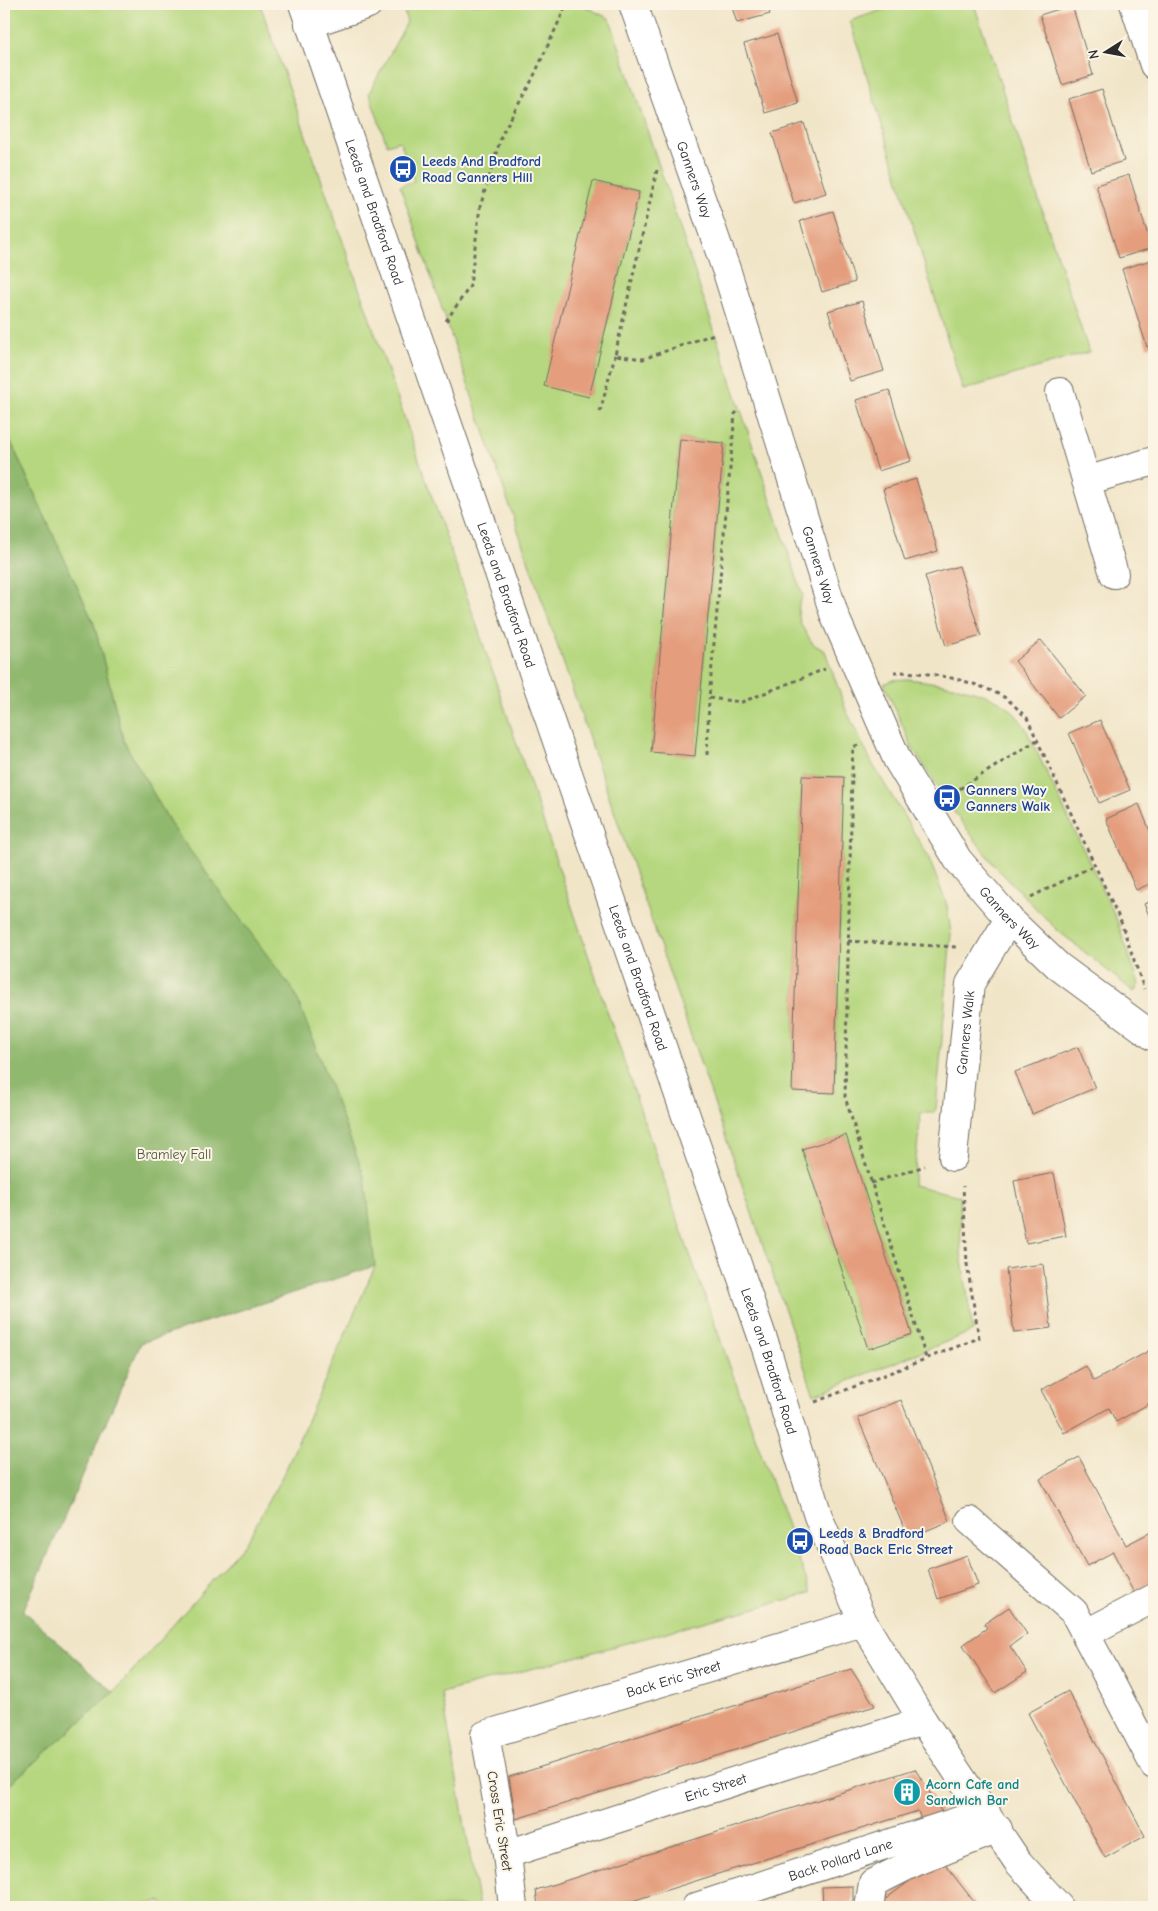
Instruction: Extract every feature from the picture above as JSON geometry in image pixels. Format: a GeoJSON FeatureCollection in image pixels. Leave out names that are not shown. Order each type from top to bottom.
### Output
{"type":"FeatureCollection","features":[{"type":"Feature","properties":{"kind":"street"},"geometry":{"type":"LineString","coordinates":[[306,14],[368,4]]}},
{"type":"Feature","properties":{"kind":"street","name":"Ganners Way"},"geometry":{"type":"LineString","coordinates":[[633,4],[727,272],[835,617],[897,759],[958,860],[1009,920],[1058,966],[1154,1037]]}},
{"type":"Feature","properties":{"kind":"street"},"geometry":{"type":"LineString","coordinates":[[1134,4],[1154,65]]}},
{"type":"Feature","properties":{"kind":"street","name":"Leeds and Bradford Road"},"geometry":{"type":"LineString","coordinates":[[306,14],[787,1414],[818,1516],[863,1622],[923,1720],[1018,1862],[1059,1907]]}},
{"type":"Feature","properties":{"kind":"street"},"geometry":{"type":"LineString","coordinates":[[1060,392],[1114,574]]}},
{"type":"Feature","properties":{"kind":"street"},"geometry":{"type":"LineString","coordinates":[[1086,481],[1154,461]]}},
{"type":"Feature","properties":{"kind":"street","name":"Ganners Walk"},"geometry":{"type":"LineString","coordinates":[[953,1157],[970,984],[1009,920]]}},
{"type":"Feature","properties":{"kind":"street"},"geometry":{"type":"LineString","coordinates":[[970,1521],[1074,1612],[1154,1764]]}},
{"type":"Feature","properties":{"kind":"street"},"geometry":{"type":"LineString","coordinates":[[1085,1634],[1154,1598]]}},
{"type":"Feature","properties":{"kind":"street","name":"Back Eric Street"},"geometry":{"type":"LineString","coordinates":[[486,1735],[863,1622]]}},
{"type":"Feature","properties":{"kind":"street","name":"Eric Street"},"geometry":{"type":"LineString","coordinates":[[507,1854],[923,1720]]}},
{"type":"Feature","properties":{"kind":"street","name":"Cross Eric Street"},"geometry":{"type":"LineString","coordinates":[[486,1735],[507,1854],[513,1907]]}},
{"type":"Feature","properties":{"kind":"street"},"geometry":{"type":"LineString","coordinates":[[869,1907],[874,1883],[992,1821]]}},
{"type":"Feature","properties":{"kind":"street","name":"Back Pollard Lane"},"geometry":{"type":"LineString","coordinates":[[696,1907],[992,1821]]}},
{"type":"Feature","properties":{"kind":"path"},"geometry":{"type":"LineString","coordinates":[[423,355],[470,286],[480,207],[502,134],[532,80],[567,4]]}},
{"type":"Feature","properties":{"kind":"path"},"geometry":{"type":"LineString","coordinates":[[600,412],[660,154],[683,146]]}},
{"type":"Feature","properties":{"kind":"path"},"geometry":{"type":"LineString","coordinates":[[614,355],[643,359],[743,324]]}},
{"type":"Feature","properties":{"kind":"path"},"geometry":{"type":"LineString","coordinates":[[707,755],[709,698]]}},
{"type":"Feature","properties":{"kind":"path"},"geometry":{"type":"LineString","coordinates":[[885,732],[853,747],[844,1097],[926,1358]]}},
{"type":"Feature","properties":{"kind":"path"},"geometry":{"type":"LineString","coordinates":[[927,809],[1037,740]]}},
{"type":"Feature","properties":{"kind":"path"},"geometry":{"type":"LineString","coordinates":[[1009,920],[1032,896],[1095,865]]}},
{"type":"Feature","properties":{"kind":"path"},"geometry":{"type":"LineString","coordinates":[[848,941],[991,949]]}},
{"type":"Feature","properties":{"kind":"path"},"geometry":{"type":"LineString","coordinates":[[787,1414],[979,1338],[967,1264],[962,1175],[953,1157],[871,1183]]}},
{"type":"Feature","properties":{"kind":"green space"},"geometry":{"type":"Polygon","coordinates":[[[4,4],[260,4],[475,620],[679,1224],[811,1593],[442,1693],[479,1907],[163,1907],[161,1901],[133,1907],[4,1907],[4,1789],[114,1692],[247,1541],[286,1469],[375,1266],[172,826],[124,742],[94,624],[4,427],[4,4]]]}},
{"type":"Feature","properties":{"kind":"green space"},"geometry":{"type":"Polygon","coordinates":[[[402,4],[580,4],[610,19],[803,596],[799,604],[798,614],[801,625],[813,644],[825,651],[846,710],[872,763],[928,856],[947,905],[951,934],[936,1109],[933,1113],[921,1113],[913,1185],[960,1196],[961,1253],[973,1331],[814,1395],[400,186],[414,181],[400,141],[387,145],[369,93],[407,22],[402,4]],[[593,181],[589,397],[639,192],[593,181]],[[680,439],[651,751],[695,756],[724,443],[680,439]],[[802,776],[792,1091],[834,1093],[844,777],[802,776]],[[846,1135],[802,1150],[868,1349],[912,1334],[846,1135]]]}},
{"type":"Feature","properties":{"kind":"green space"},"geometry":{"type":"Polygon","coordinates":[[[899,4],[974,4],[1089,352],[963,390],[850,21],[899,4]]]}},
{"type":"Feature","properties":{"kind":"green space","name":"Bramley Fall"},"geometry":{"type":"Polygon","coordinates":[[[4,427],[94,624],[124,742],[172,826],[295,993],[365,1178],[375,1266],[141,1343],[23,1611],[114,1692],[4,1789],[4,427]]]}},
{"type":"Feature","properties":{"kind":"green space"},"geometry":{"type":"Polygon","coordinates":[[[908,679],[944,684],[983,694],[1004,704],[1023,724],[1116,918],[1139,984],[1134,992],[1056,929],[994,865],[948,804],[912,747],[884,684],[892,680],[908,679]]]}},
{"type":"Feature","properties":{"kind":"building"},"geometry":{"type":"Polygon","coordinates":[[[731,4],[767,4],[770,14],[737,23],[731,4]]]}},
{"type":"Feature","properties":{"kind":"building"},"geometry":{"type":"Polygon","coordinates":[[[1072,5],[1093,75],[1062,85],[1040,15],[1072,5]]]}},
{"type":"Feature","properties":{"kind":"building"},"geometry":{"type":"Polygon","coordinates":[[[777,34],[798,103],[765,113],[744,44],[777,34]]]}},
{"type":"Feature","properties":{"kind":"building"},"geometry":{"type":"Polygon","coordinates":[[[1102,89],[1124,161],[1091,171],[1069,99],[1102,89]]]}},
{"type":"Feature","properties":{"kind":"building"},"geometry":{"type":"Polygon","coordinates":[[[804,123],[826,193],[794,203],[772,133],[804,123]]]}},
{"type":"Feature","properties":{"kind":"building"},"geometry":{"type":"Polygon","coordinates":[[[1129,175],[1152,248],[1119,258],[1096,185],[1129,175]]]}},
{"type":"Feature","properties":{"kind":"building"},"geometry":{"type":"Polygon","coordinates":[[[593,181],[639,192],[589,397],[544,386],[593,181]]]}},
{"type":"Feature","properties":{"kind":"building"},"geometry":{"type":"Polygon","coordinates":[[[833,211],[855,282],[822,292],[800,221],[833,211]]]}},
{"type":"Feature","properties":{"kind":"building"},"geometry":{"type":"Polygon","coordinates":[[[1154,259],[1154,345],[1147,347],[1122,269],[1154,259]]]}},
{"type":"Feature","properties":{"kind":"building"},"geometry":{"type":"Polygon","coordinates":[[[862,301],[884,371],[850,381],[828,311],[862,301]]]}},
{"type":"Feature","properties":{"kind":"building"},"geometry":{"type":"Polygon","coordinates":[[[889,390],[911,461],[878,471],[856,400],[889,390]]]}},
{"type":"Feature","properties":{"kind":"building"},"geometry":{"type":"Polygon","coordinates":[[[680,439],[724,443],[695,756],[651,752],[680,439]]]}},
{"type":"Feature","properties":{"kind":"building"},"geometry":{"type":"Polygon","coordinates":[[[916,479],[938,551],[905,561],[883,489],[916,479]]]}},
{"type":"Feature","properties":{"kind":"building"},"geometry":{"type":"Polygon","coordinates":[[[959,566],[981,636],[946,646],[925,576],[959,566]]]}},
{"type":"Feature","properties":{"kind":"building"},"geometry":{"type":"Polygon","coordinates":[[[1041,640],[1086,696],[1059,718],[1015,661],[1041,640]]]}},
{"type":"Feature","properties":{"kind":"building"},"geometry":{"type":"Polygon","coordinates":[[[1100,720],[1130,790],[1099,803],[1069,733],[1100,720]]]}},
{"type":"Feature","properties":{"kind":"building"},"geometry":{"type":"Polygon","coordinates":[[[802,776],[844,777],[834,1093],[792,1091],[802,776]]]}},
{"type":"Feature","properties":{"kind":"building"},"geometry":{"type":"Polygon","coordinates":[[[1139,804],[1154,841],[1154,882],[1136,890],[1106,819],[1139,804]]]}},
{"type":"Feature","properties":{"kind":"building"},"geometry":{"type":"Polygon","coordinates":[[[1154,900],[1154,927],[1144,904],[1154,900]]]}},
{"type":"Feature","properties":{"kind":"building"},"geometry":{"type":"Polygon","coordinates":[[[1078,1047],[1095,1088],[1032,1114],[1015,1072],[1078,1047]]]}},
{"type":"Feature","properties":{"kind":"building"},"geometry":{"type":"Polygon","coordinates":[[[846,1135],[912,1334],[868,1349],[802,1149],[846,1135]]]}},
{"type":"Feature","properties":{"kind":"building"},"geometry":{"type":"Polygon","coordinates":[[[1054,1173],[1066,1236],[1026,1243],[1014,1181],[1054,1173]]]}},
{"type":"Feature","properties":{"kind":"building"},"geometry":{"type":"Polygon","coordinates":[[[1043,1264],[1051,1328],[1014,1333],[1006,1269],[1043,1264]]]}},
{"type":"Feature","properties":{"kind":"building"},"geometry":{"type":"Polygon","coordinates":[[[1154,1348],[1154,1401],[1116,1422],[1109,1408],[1064,1433],[1041,1390],[1086,1366],[1094,1381],[1154,1348]]]}},
{"type":"Feature","properties":{"kind":"building"},"geometry":{"type":"Polygon","coordinates":[[[901,1400],[950,1521],[908,1538],[858,1418],[901,1400]]]}},
{"type":"Feature","properties":{"kind":"building"},"geometry":{"type":"Polygon","coordinates":[[[1079,1457],[1126,1545],[1153,1531],[1154,1584],[1135,1595],[1113,1552],[1087,1566],[1040,1479],[1079,1457]]]}},
{"type":"Feature","properties":{"kind":"building"},"geometry":{"type":"Polygon","coordinates":[[[967,1555],[978,1585],[938,1599],[928,1569],[967,1555]]]}},
{"type":"Feature","properties":{"kind":"building"},"geometry":{"type":"Polygon","coordinates":[[[1009,1607],[1027,1634],[1010,1646],[1027,1672],[995,1693],[963,1645],[987,1628],[984,1624],[1009,1607]]]}},
{"type":"Feature","properties":{"kind":"building"},"geometry":{"type":"Polygon","coordinates":[[[851,1669],[875,1706],[516,1819],[509,1777],[851,1669]]]}},
{"type":"Feature","properties":{"kind":"building"},"geometry":{"type":"Polygon","coordinates":[[[1068,1691],[1145,1836],[1105,1858],[1028,1713],[1068,1691]]]}},
{"type":"Feature","properties":{"kind":"building"},"geometry":{"type":"Polygon","coordinates":[[[915,1769],[941,1811],[935,1818],[922,1823],[918,1811],[613,1907],[538,1907],[536,1890],[915,1769]]]}},
{"type":"Feature","properties":{"kind":"building"},"geometry":{"type":"Polygon","coordinates":[[[940,1858],[978,1907],[887,1907],[883,1901],[940,1858]]]}},
{"type":"Feature","properties":{"kind":"building"},"geometry":{"type":"Polygon","coordinates":[[[853,1886],[853,1902],[823,1906],[822,1887],[853,1886]]]}},
{"type":"Feature","properties":{"kind":"place","name":"Leeds And Bradford Road Ganners Hill"},"geometry":{"type":"Point","coordinates":[403,169]}},
{"type":"Feature","properties":{"kind":"place","name":"Ganners Way Ganners Walk"},"geometry":{"type":"Point","coordinates":[947,798]}},
{"type":"Feature","properties":{"kind":"place","name":"Leeds & Bradford Road Back Eric Street"},"geometry":{"type":"Point","coordinates":[800,1541]}},
{"type":"Feature","properties":{"kind":"place","name":"Acorn Cafe and Sandwich Bar"},"geometry":{"type":"Point","coordinates":[907,1792]}}]}
